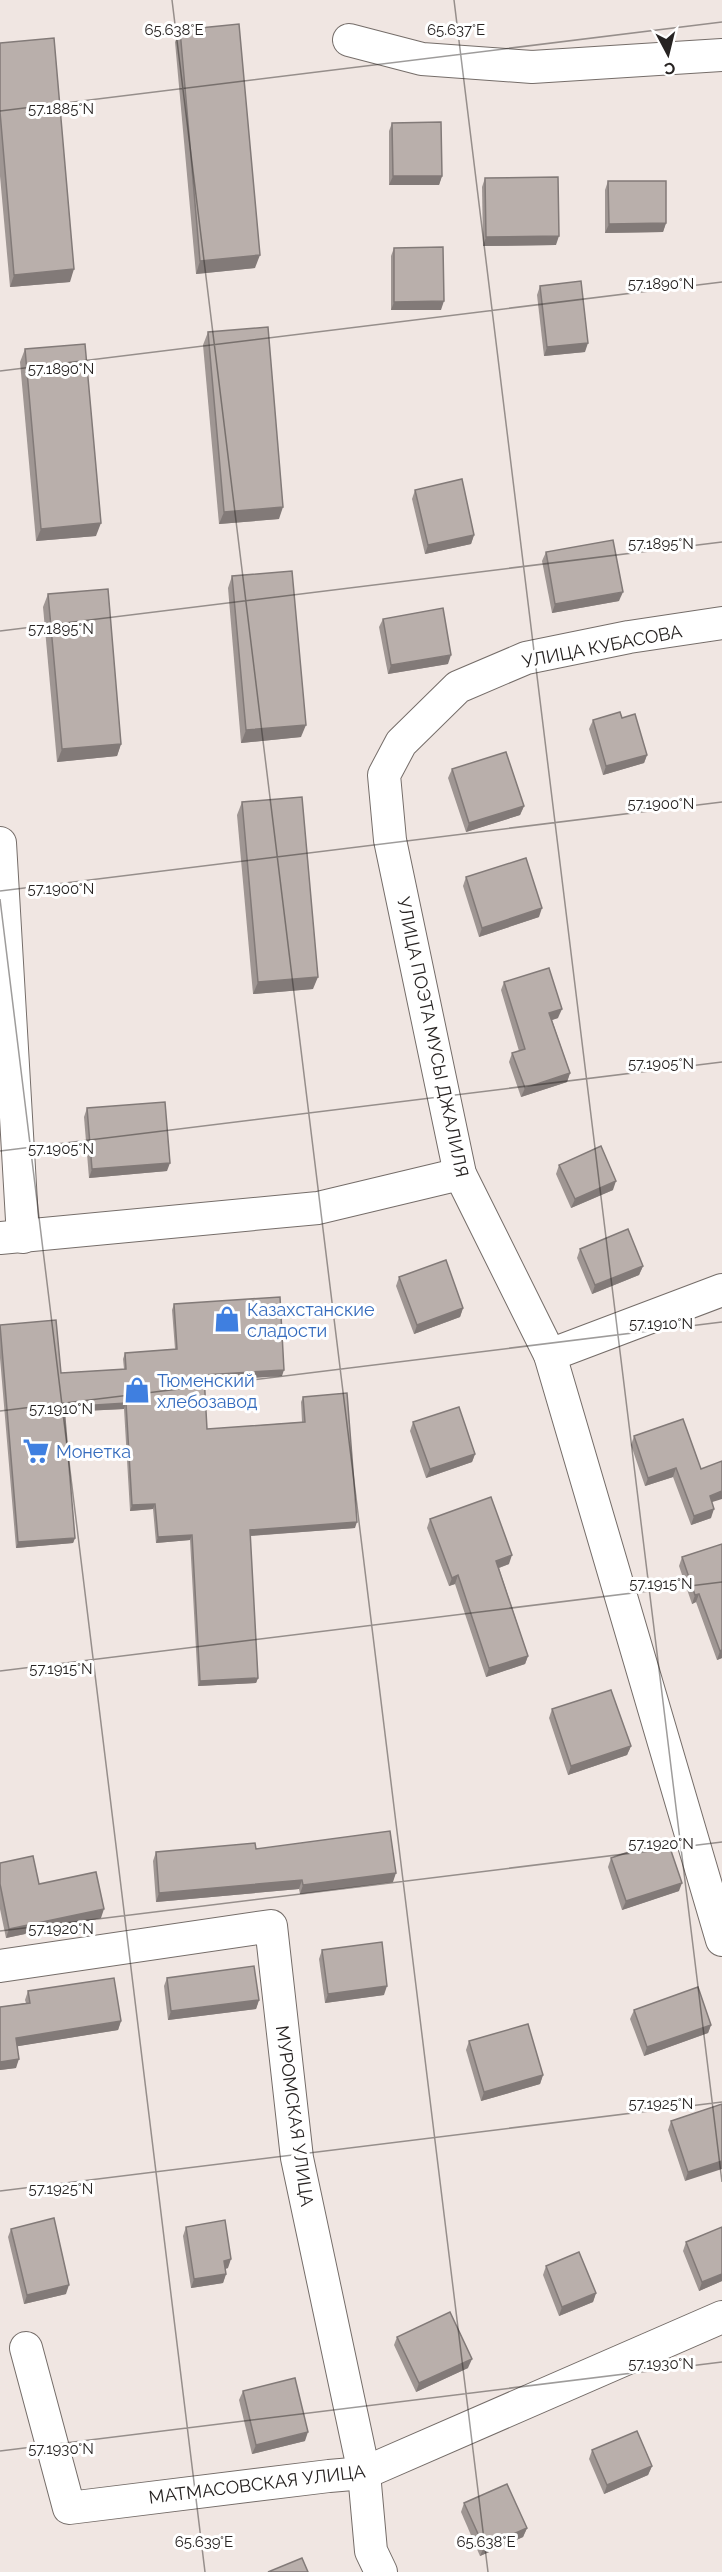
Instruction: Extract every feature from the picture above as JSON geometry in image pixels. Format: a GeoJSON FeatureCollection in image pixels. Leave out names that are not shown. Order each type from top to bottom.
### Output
{"type":"FeatureCollection","features":[{"type":"Feature","properties":{"kind":"street"},"geometry":{"type":"LineString","coordinates":[[350,39],[422,59],[532,67],[722,55]]}},
{"type":"Feature","properties":{"kind":"street","name":"УЛИЦА КУБАСОВА"},"geometry":{"type":"LineString","coordinates":[[401,743],[458,687],[526,658],[630,637],[722,623]]}},
{"type":"Feature","properties":{"kind":"street","name":"УЛИЦА ПОЭТА МУСЫ ДЖАЛИЛЯ"},"geometry":{"type":"LineString","coordinates":[[401,743],[384,775],[390,840],[460,1174],[550,1355],[722,1940]]}},
{"type":"Feature","properties":{"kind":"street"},"geometry":{"type":"LineString","coordinates":[[0,843],[11,1237],[318,1209],[460,1174]]}},
{"type":"Feature","properties":{"kind":"street"},"geometry":{"type":"LineString","coordinates":[[550,1355],[722,1290]]}},
{"type":"Feature","properties":{"kind":"street","name":"МУРОМСКАЯ УЛИЦА"},"geometry":{"type":"LineString","coordinates":[[0,1966],[271,1926],[297,2158],[364,2474],[370,2551],[381,2572]]}},
{"type":"Feature","properties":{"kind":"street","name":"МАТМАСОВСКАЯ УЛИЦА"},"geometry":{"type":"LineString","coordinates":[[26,2349],[69,2508],[329,2476],[364,2474],[722,2317]]}},
{"type":"Feature","properties":{"kind":"building"},"geometry":{"type":"Polygon","coordinates":[[[239,24],[260,255],[200,261],[180,30],[239,24]]]}},
{"type":"Feature","properties":{"kind":"building"},"geometry":{"type":"Polygon","coordinates":[[[54,38],[74,269],[14,275],[0,112],[0,43],[54,38]]]}},
{"type":"Feature","properties":{"kind":"building"},"geometry":{"type":"Polygon","coordinates":[[[441,122],[442,176],[393,176],[392,123],[441,122]]]}},
{"type":"Feature","properties":{"kind":"building"},"geometry":{"type":"Polygon","coordinates":[[[558,177],[559,236],[486,237],[485,178],[558,177]]]}},
{"type":"Feature","properties":{"kind":"building"},"geometry":{"type":"Polygon","coordinates":[[[608,181],[666,181],[666,223],[609,224],[608,181]]]}},
{"type":"Feature","properties":{"kind":"building"},"geometry":{"type":"Polygon","coordinates":[[[443,247],[444,301],[394,302],[394,248],[443,247]]]}},
{"type":"Feature","properties":{"kind":"building"},"geometry":{"type":"Polygon","coordinates":[[[581,281],[588,343],[547,347],[540,286],[581,281]]]}},
{"type":"Feature","properties":{"kind":"building"},"geometry":{"type":"Polygon","coordinates":[[[268,327],[283,507],[224,512],[208,332],[268,327]]]}},
{"type":"Feature","properties":{"kind":"building"},"geometry":{"type":"Polygon","coordinates":[[[85,344],[101,523],[41,529],[25,349],[85,344]]]}},
{"type":"Feature","properties":{"kind":"building"},"geometry":{"type":"Polygon","coordinates":[[[462,479],[474,535],[428,545],[415,490],[462,479]]]}},
{"type":"Feature","properties":{"kind":"building"},"geometry":{"type":"Polygon","coordinates":[[[613,540],[623,592],[555,604],[546,552],[613,540]]]}},
{"type":"Feature","properties":{"kind":"building"},"geometry":{"type":"Polygon","coordinates":[[[292,571],[306,725],[246,730],[232,576],[292,571]]]}},
{"type":"Feature","properties":{"kind":"building"},"geometry":{"type":"Polygon","coordinates":[[[108,589],[121,744],[62,749],[48,594],[108,589]]]}},
{"type":"Feature","properties":{"kind":"building"},"geometry":{"type":"Polygon","coordinates":[[[443,608],[451,655],[391,665],[383,619],[443,608]]]}},
{"type":"Feature","properties":{"kind":"building"},"geometry":{"type":"Polygon","coordinates":[[[620,712],[622,718],[635,714],[647,755],[606,766],[593,720],[620,712]]]}},
{"type":"Feature","properties":{"kind":"building"},"geometry":{"type":"Polygon","coordinates":[[[506,752],[524,806],[469,823],[452,769],[506,752]]]}},
{"type":"Feature","properties":{"kind":"building"},"geometry":{"type":"Polygon","coordinates":[[[302,797],[318,977],[258,982],[242,802],[302,797]]]}},
{"type":"Feature","properties":{"kind":"building"},"geometry":{"type":"Polygon","coordinates":[[[526,858],[542,908],[482,928],[466,877],[526,858]]]}},
{"type":"Feature","properties":{"kind":"building"},"geometry":{"type":"Polygon","coordinates":[[[549,968],[562,1009],[549,1013],[570,1073],[525,1088],[512,1053],[525,1049],[504,982],[549,968]]]}},
{"type":"Feature","properties":{"kind":"building"},"geometry":{"type":"Polygon","coordinates":[[[165,1102],[170,1163],[92,1169],[87,1108],[165,1102]]]}},
{"type":"Feature","properties":{"kind":"building"},"geometry":{"type":"Polygon","coordinates":[[[601,1146],[616,1181],[575,1199],[559,1165],[601,1146]]]}},
{"type":"Feature","properties":{"kind":"building"},"geometry":{"type":"Polygon","coordinates":[[[628,1229],[643,1266],[595,1285],[580,1249],[628,1229]]]}},
{"type":"Feature","properties":{"kind":"building"},"geometry":{"type":"Polygon","coordinates":[[[446,1260],[463,1308],[417,1325],[399,1277],[446,1260]]]}},
{"type":"Feature","properties":{"kind":"building"},"geometry":{"type":"Polygon","coordinates":[[[280,1297],[284,1370],[204,1375],[207,1429],[305,1422],[303,1397],[347,1393],[357,1522],[250,1530],[258,1678],[200,1681],[192,1535],[158,1537],[155,1504],[132,1505],[126,1403],[64,1407],[75,1538],[18,1542],[0,1325],[56,1320],[61,1373],[126,1369],[125,1353],[177,1349],[174,1304],[280,1297]]]}},
{"type":"Feature","properties":{"kind":"building"},"geometry":{"type":"Polygon","coordinates":[[[459,1407],[475,1454],[430,1469],[413,1422],[459,1407]]]}},
{"type":"Feature","properties":{"kind":"building"},"geometry":{"type":"Polygon","coordinates":[[[683,1419],[701,1469],[722,1461],[722,1491],[710,1496],[714,1509],[694,1516],[676,1468],[648,1478],[634,1436],[683,1419]]]}},
{"type":"Feature","properties":{"kind":"building"},"geometry":{"type":"Polygon","coordinates":[[[491,1497],[512,1555],[496,1561],[528,1656],[489,1668],[458,1575],[452,1578],[430,1519],[491,1497]]]}},
{"type":"Feature","properties":{"kind":"building"},"geometry":{"type":"Polygon","coordinates":[[[722,1544],[722,1650],[720,1651],[699,1594],[695,1595],[682,1557],[722,1544]]]}},
{"type":"Feature","properties":{"kind":"building"},"geometry":{"type":"Polygon","coordinates":[[[611,1690],[631,1746],[571,1766],[552,1709],[611,1690]]]}},
{"type":"Feature","properties":{"kind":"building"},"geometry":{"type":"Polygon","coordinates":[[[390,1831],[396,1873],[303,1885],[302,1880],[159,1893],[156,1852],[255,1843],[256,1849],[390,1831]]]}},
{"type":"Feature","properties":{"kind":"building"},"geometry":{"type":"Polygon","coordinates":[[[667,1839],[682,1883],[626,1901],[611,1858],[667,1839]]]}},
{"type":"Feature","properties":{"kind":"building"},"geometry":{"type":"Polygon","coordinates":[[[33,1856],[39,1884],[96,1872],[104,1909],[9,1929],[0,1884],[0,1863],[33,1856]]]}},
{"type":"Feature","properties":{"kind":"building"},"geometry":{"type":"Polygon","coordinates":[[[382,1942],[387,1986],[328,1994],[322,1950],[382,1942]]]}},
{"type":"Feature","properties":{"kind":"building"},"geometry":{"type":"Polygon","coordinates":[[[254,1966],[259,2000],[171,2011],[167,1978],[254,1966]]]}},
{"type":"Feature","properties":{"kind":"building"},"geometry":{"type":"Polygon","coordinates":[[[114,1978],[121,2021],[16,2038],[19,2059],[0,2062],[0,2007],[30,2003],[28,1991],[114,1978]]]}},
{"type":"Feature","properties":{"kind":"building"},"geometry":{"type":"Polygon","coordinates":[[[698,1987],[711,2025],[647,2047],[634,2010],[698,1987]]]}},
{"type":"Feature","properties":{"kind":"building"},"geometry":{"type":"Polygon","coordinates":[[[528,2024],[543,2075],[484,2092],[469,2041],[528,2024]]]}},
{"type":"Feature","properties":{"kind":"building"},"geometry":{"type":"Polygon","coordinates":[[[722,2104],[722,2161],[688,2172],[671,2121],[722,2104]]]}},
{"type":"Feature","properties":{"kind":"building"},"geometry":{"type":"Polygon","coordinates":[[[54,2218],[69,2285],[27,2295],[11,2229],[54,2218]]]}},
{"type":"Feature","properties":{"kind":"building"},"geometry":{"type":"Polygon","coordinates":[[[225,2220],[231,2259],[224,2261],[226,2274],[194,2279],[186,2227],[225,2220]]]}},
{"type":"Feature","properties":{"kind":"building"},"geometry":{"type":"Polygon","coordinates":[[[722,2227],[722,2274],[702,2282],[686,2242],[722,2227]]]}},
{"type":"Feature","properties":{"kind":"building"},"geometry":{"type":"Polygon","coordinates":[[[579,2252],[596,2293],[562,2307],[546,2266],[579,2252]]]}},
{"type":"Feature","properties":{"kind":"building"},"geometry":{"type":"Polygon","coordinates":[[[450,2312],[472,2359],[419,2383],[397,2337],[450,2312]]]}},
{"type":"Feature","properties":{"kind":"building"},"geometry":{"type":"Polygon","coordinates":[[[295,2378],[308,2432],[256,2445],[243,2391],[295,2378]]]}},
{"type":"Feature","properties":{"kind":"building"},"geometry":{"type":"Polygon","coordinates":[[[637,2431],[652,2466],[607,2485],[592,2450],[637,2431]]]}},
{"type":"Feature","properties":{"kind":"building"},"geometry":{"type":"Polygon","coordinates":[[[507,2484],[527,2528],[484,2547],[464,2503],[507,2484]]]}},
{"type":"Feature","properties":{"kind":"building"},"geometry":{"type":"Polygon","coordinates":[[[302,2558],[308,2572],[268,2572],[302,2558]]]}},
{"type":"Feature","properties":{"kind":"place","name":"Казахстанские сладости"},"geometry":{"type":"Point","coordinates":[227,1319]}},
{"type":"Feature","properties":{"kind":"place","name":"Тюменский хлебозавод"},"geometry":{"type":"Point","coordinates":[137,1390]}},
{"type":"Feature","properties":{"kind":"place","name":"Монетка"},"geometry":{"type":"Point","coordinates":[36,1451]}}]}
